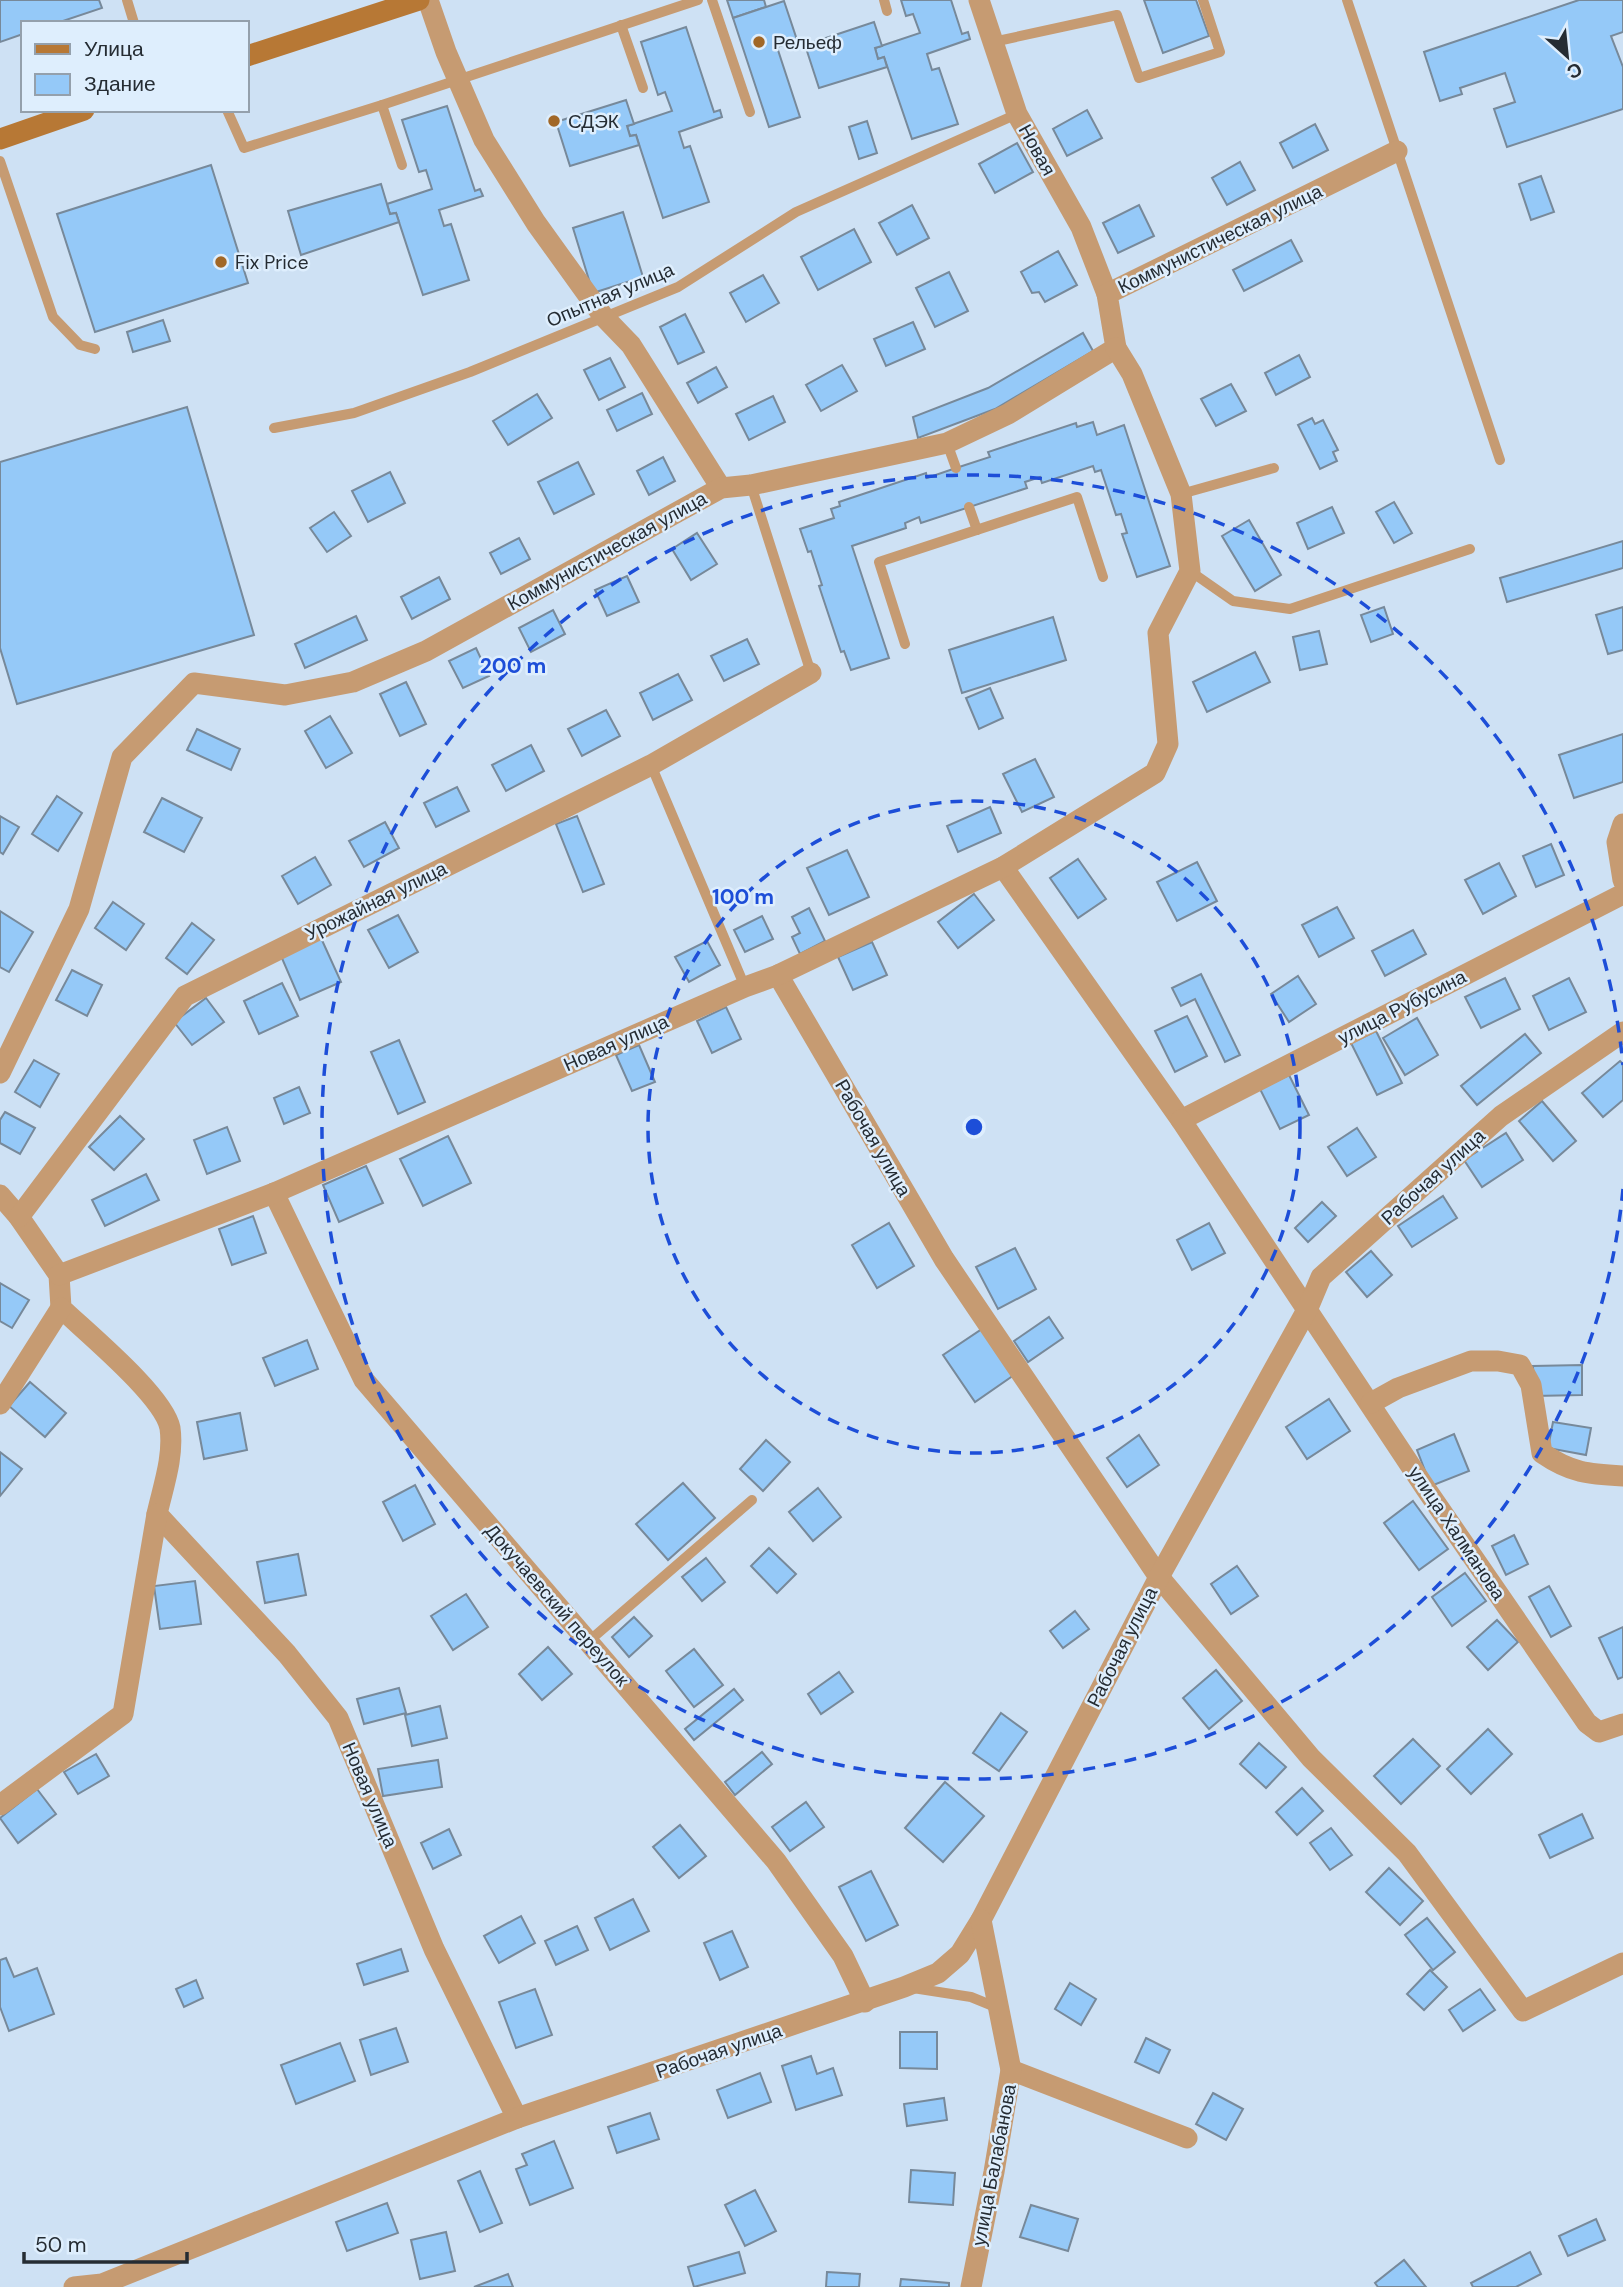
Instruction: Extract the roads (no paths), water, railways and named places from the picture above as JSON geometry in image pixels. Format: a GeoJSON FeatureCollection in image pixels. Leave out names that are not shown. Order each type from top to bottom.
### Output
{"type":"FeatureCollection","features":[{"type":"Feature","properties":{"kind":"main road"},"geometry":{"type":"LineString","coordinates":[[248,57],[419,0]]}},
{"type":"Feature","properties":{"kind":"main road"},"geometry":{"type":"LineString","coordinates":[[0,139],[78,112]]}},
{"type":"Feature","properties":{"kind":"street"},"geometry":{"type":"LineString","coordinates":[[428,0],[446,52],[484,140],[536,223],[603,316],[631,345],[721,488]]}},
{"type":"Feature","properties":{"kind":"street","name":"Новая"},"geometry":{"type":"LineString","coordinates":[[979,0],[1017,114],[1081,228],[1108,294]]}},
{"type":"Feature","properties":{"kind":"street","name":"Коммунистическая улица"},"geometry":{"type":"LineString","coordinates":[[0,1073],[79,909],[122,757],[194,683],[285,695],[353,682],[426,651],[721,488],[751,485],[947,443],[1008,414],[1116,348],[1108,294],[1397,151]]}},
{"type":"Feature","properties":{"kind":"street"},"geometry":{"type":"LineString","coordinates":[[1116,348],[1132,374],[1181,494],[1190,571]]}},
{"type":"Feature","properties":{"kind":"street","name":"Новая улица"},"geometry":{"type":"LineString","coordinates":[[59,1275],[274,1193],[778,975],[1003,867],[1155,773],[1167,744],[1158,633],[1190,571]]}},
{"type":"Feature","properties":{"kind":"street","name":"Урожайная улица"},"geometry":{"type":"LineString","coordinates":[[19,1217],[185,996],[651,765],[811,673]]}},
{"type":"Feature","properties":{"kind":"street"},"geometry":{"type":"LineString","coordinates":[[1623,824],[1617,842],[1623,880]]}},
{"type":"Feature","properties":{"kind":"street"},"geometry":{"type":"LineString","coordinates":[[1003,867],[1181,1120],[1308,1308]]}},
{"type":"Feature","properties":{"kind":"street","name":"улица Рубусина"},"geometry":{"type":"LineString","coordinates":[[1181,1120],[1623,894]]}},
{"type":"Feature","properties":{"kind":"street","name":"Рабочая улица"},"geometry":{"type":"LineString","coordinates":[[778,975],[944,1259],[1158,1577],[1311,1758],[1407,1853],[1523,2011],[1623,1963]]}},
{"type":"Feature","properties":{"kind":"street","name":"Рабочая улица"},"geometry":{"type":"LineString","coordinates":[[74,2287],[102,2284],[517,2118],[865,2002],[938,1973],[960,1954],[981,1920],[1158,1577],[1308,1308],[1321,1277],[1501,1116],[1623,1032]]}},
{"type":"Feature","properties":{"kind":"street","name":"Докучаевский переулок"},"geometry":{"type":"LineString","coordinates":[[274,1193],[363,1380],[776,1861],[843,1955],[865,2002]]}},
{"type":"Feature","properties":{"kind":"street"},"geometry":{"type":"LineString","coordinates":[[0,1195],[19,1217],[59,1275],[61,1308],[0,1404]]}},
{"type":"Feature","properties":{"kind":"street"},"geometry":{"type":"LineString","coordinates":[[0,1805],[123,1714],[157,1514],[171,1456],[169,1426],[151,1395],[61,1308]]}},
{"type":"Feature","properties":{"kind":"street","name":"улица Халманова"},"geometry":{"type":"LineString","coordinates":[[1308,1308],[1426,1489],[1587,1723],[1599,1732],[1623,1724]]}},
{"type":"Feature","properties":{"kind":"street"},"geometry":{"type":"LineString","coordinates":[[1371,1403],[1398,1388],[1471,1361],[1498,1361],[1520,1365],[1531,1385],[1542,1453],[1563,1468],[1591,1474],[1623,1476]]}},
{"type":"Feature","properties":{"kind":"street","name":"Новая улица"},"geometry":{"type":"LineString","coordinates":[[157,1514],[286,1654],[338,1718],[434,1949],[517,2118]]}},
{"type":"Feature","properties":{"kind":"street","name":"улица Балабанова"},"geometry":{"type":"LineString","coordinates":[[971,2287],[1012,2070],[981,1920]]}},
{"type":"Feature","properties":{"kind":"street"},"geometry":{"type":"LineString","coordinates":[[1012,2070],[1187,2138]]}},
{"type":"Feature","properties":{"kind":"lane"},"geometry":{"type":"LineString","coordinates":[[127,0],[133,21]]}},
{"type":"Feature","properties":{"kind":"lane"},"geometry":{"type":"LineString","coordinates":[[228,112],[244,148],[382,106],[698,0]]}},
{"type":"Feature","properties":{"kind":"lane"},"geometry":{"type":"LineString","coordinates":[[712,0],[750,112]]}},
{"type":"Feature","properties":{"kind":"lane"},"geometry":{"type":"LineString","coordinates":[[993,42],[1117,15],[1139,78],[1220,52],[1203,0]]}},
{"type":"Feature","properties":{"kind":"lane"},"geometry":{"type":"LineString","coordinates":[[1347,0],[1500,460]]}},
{"type":"Feature","properties":{"kind":"lane"},"geometry":{"type":"LineString","coordinates":[[621,25],[643,88]]}},
{"type":"Feature","properties":{"kind":"lane"},"geometry":{"type":"LineString","coordinates":[[382,106],[402,165]]}},
{"type":"Feature","properties":{"kind":"lane","name":"Опытная улица"},"geometry":{"type":"LineString","coordinates":[[274,428],[354,413],[470,372],[678,287],[796,212],[1017,114]]}},
{"type":"Feature","properties":{"kind":"lane"},"geometry":{"type":"LineString","coordinates":[[0,161],[53,317],[80,345],[95,349]]}},
{"type":"Feature","properties":{"kind":"lane"},"geometry":{"type":"LineString","coordinates":[[947,443],[956,468]]}},
{"type":"Feature","properties":{"kind":"lane"},"geometry":{"type":"LineString","coordinates":[[1181,494],[1274,468]]}},
{"type":"Feature","properties":{"kind":"lane"},"geometry":{"type":"LineString","coordinates":[[751,485],[811,673]]}},
{"type":"Feature","properties":{"kind":"lane"},"geometry":{"type":"LineString","coordinates":[[905,644],[879,562],[1077,497],[1103,577]]}},
{"type":"Feature","properties":{"kind":"lane"},"geometry":{"type":"LineString","coordinates":[[969,507],[977,530]]}},
{"type":"Feature","properties":{"kind":"lane"},"geometry":{"type":"LineString","coordinates":[[1190,571],[1233,601],[1290,609],[1470,549]]}},
{"type":"Feature","properties":{"kind":"lane"},"geometry":{"type":"LineString","coordinates":[[651,765],[745,987]]}},
{"type":"Feature","properties":{"kind":"lane"},"geometry":{"type":"LineString","coordinates":[[589,1642],[752,1500]]}},
{"type":"Feature","properties":{"kind":"lane"},"geometry":{"type":"LineString","coordinates":[[904,1987],[971,1997],[998,2008]]}},
{"type":"Feature","properties":{"kind":"place","name":"Рельеф"},"geometry":{"type":"Point","coordinates":[759,42]}},
{"type":"Feature","properties":{"kind":"place","name":"СДЭК"},"geometry":{"type":"Point","coordinates":[554,121]}},
{"type":"Feature","properties":{"kind":"place","name":"Fix Price"},"geometry":{"type":"Point","coordinates":[221,262]}}]}
